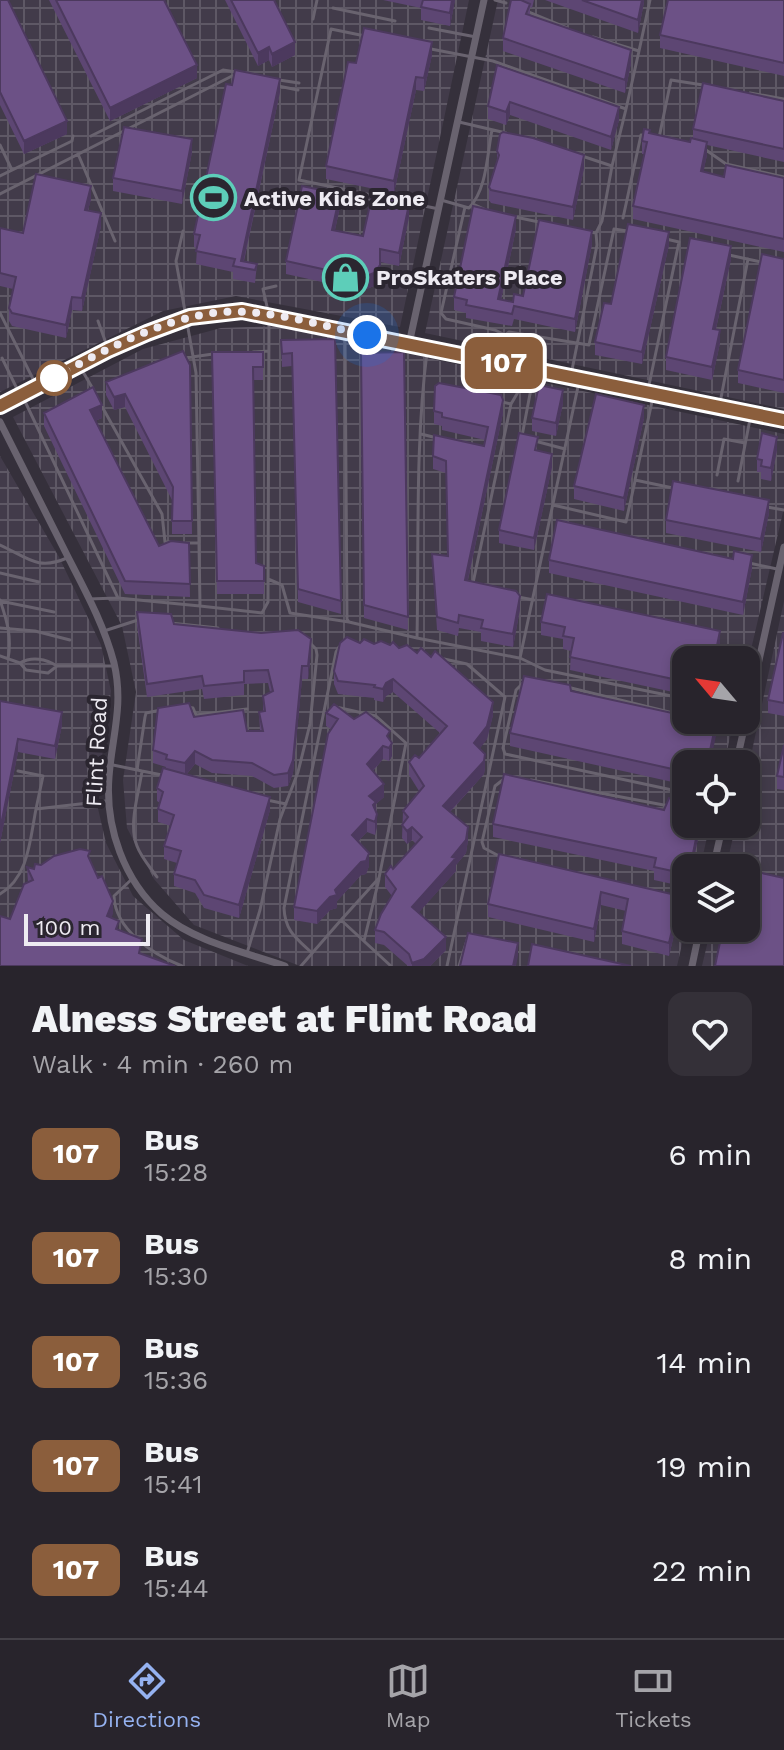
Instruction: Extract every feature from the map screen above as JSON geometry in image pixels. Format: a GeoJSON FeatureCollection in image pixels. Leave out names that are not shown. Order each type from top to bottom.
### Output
{"type":"FeatureCollection","features":[{"type":"Feature","properties":{"kind":"street"},"geometry":{"type":"LineString","coordinates":[[409,344],[484,0]]}},
{"type":"Feature","properties":{"kind":"street"},"geometry":{"type":"LineString","coordinates":[[0,406],[108,350],[185,319],[242,311],[784,421]]}},
{"type":"Feature","properties":{"kind":"street","name":"Flint Road"},"geometry":{"type":"LineString","coordinates":[[0,422],[104,631],[114,666],[119,704],[110,801],[119,854],[133,878],[163,914],[191,931],[269,963],[285,966]]}},
{"type":"Feature","properties":{"kind":"street"},"geometry":{"type":"LineString","coordinates":[[760,653],[784,547]]}},
{"type":"Feature","properties":{"kind":"street"},"geometry":{"type":"LineString","coordinates":[[739,750],[743,734]]}},
{"type":"Feature","properties":{"kind":"street"},"geometry":{"type":"LineString","coordinates":[[692,966],[697,942]]}},
{"type":"Feature","properties":{"kind":"lane"},"geometry":{"type":"LineString","coordinates":[[313,19],[317,0]]}},
{"type":"Feature","properties":{"kind":"lane"},"geometry":{"type":"LineString","coordinates":[[495,0],[506,3]]}},
{"type":"Feature","properties":{"kind":"lane"},"geometry":{"type":"LineString","coordinates":[[520,658],[565,449],[578,343],[597,245],[596,233],[602,221],[650,0]]}},
{"type":"Feature","properties":{"kind":"lane"},"geometry":{"type":"LineString","coordinates":[[333,8],[395,21]]}},
{"type":"Feature","properties":{"kind":"lane"},"geometry":{"type":"LineString","coordinates":[[523,9],[574,31]]}},
{"type":"Feature","properties":{"kind":"lane"},"geometry":{"type":"LineString","coordinates":[[429,28],[476,37]]}},
{"type":"Feature","properties":{"kind":"lane"},"geometry":{"type":"LineString","coordinates":[[378,38],[331,29],[299,180],[469,208],[480,192],[492,130]]}},
{"type":"Feature","properties":{"kind":"lane"},"geometry":{"type":"LineString","coordinates":[[587,35],[639,51]]}},
{"type":"Feature","properties":{"kind":"lane"},"geometry":{"type":"LineString","coordinates":[[425,48],[493,61],[626,109]]}},
{"type":"Feature","properties":{"kind":"lane"},"geometry":{"type":"LineString","coordinates":[[91,136],[223,70],[238,72]]}},
{"type":"Feature","properties":{"kind":"lane"},"geometry":{"type":"LineString","coordinates":[[0,194],[232,76],[245,79]]}},
{"type":"Feature","properties":{"kind":"lane"},"geometry":{"type":"LineString","coordinates":[[268,78],[299,83]]}},
{"type":"Feature","properties":{"kind":"lane"},"geometry":{"type":"LineString","coordinates":[[623,218],[641,135],[659,138],[671,80],[713,87]]}},
{"type":"Feature","properties":{"kind":"lane"},"geometry":{"type":"LineString","coordinates":[[271,85],[298,90]]}},
{"type":"Feature","properties":{"kind":"lane"},"geometry":{"type":"LineString","coordinates":[[742,92],[784,99]]}},
{"type":"Feature","properties":{"kind":"lane"},"geometry":{"type":"LineString","coordinates":[[459,122],[515,135]]}},
{"type":"Feature","properties":{"kind":"lane"},"geometry":{"type":"LineString","coordinates":[[0,176],[72,141],[73,136]]}},
{"type":"Feature","properties":{"kind":"lane"},"geometry":{"type":"LineString","coordinates":[[0,145],[12,170]]}},
{"type":"Feature","properties":{"kind":"lane"},"geometry":{"type":"LineString","coordinates":[[697,148],[709,151],[726,164],[784,177]]}},
{"type":"Feature","properties":{"kind":"lane"},"geometry":{"type":"LineString","coordinates":[[570,152],[612,166]]}},
{"type":"Feature","properties":{"kind":"lane"},"geometry":{"type":"LineString","coordinates":[[78,154],[115,241]]}},
{"type":"Feature","properties":{"kind":"lane"},"geometry":{"type":"LineString","coordinates":[[473,204],[489,211]]}},
{"type":"Feature","properties":{"kind":"lane"},"geometry":{"type":"LineString","coordinates":[[465,207],[441,313],[446,319],[505,335]]}},
{"type":"Feature","properties":{"kind":"lane"},"geometry":{"type":"LineString","coordinates":[[504,214],[550,224]]}},
{"type":"Feature","properties":{"kind":"lane"},"geometry":{"type":"LineString","coordinates":[[505,335],[514,331],[589,345],[614,229],[627,231]]}},
{"type":"Feature","properties":{"kind":"lane"},"geometry":{"type":"LineString","coordinates":[[580,230],[596,233]]}},
{"type":"Feature","properties":{"kind":"lane"},"geometry":{"type":"LineString","coordinates":[[183,231],[176,261],[196,373],[200,606]]}},
{"type":"Feature","properties":{"kind":"lane"},"geometry":{"type":"LineString","coordinates":[[553,505],[626,522],[679,242],[653,237]]}},
{"type":"Feature","properties":{"kind":"lane"},"geometry":{"type":"LineString","coordinates":[[721,252],[772,264]]}},
{"type":"Feature","properties":{"kind":"lane"},"geometry":{"type":"LineString","coordinates":[[719,408],[748,259]]}},
{"type":"Feature","properties":{"kind":"lane"},"geometry":{"type":"LineString","coordinates":[[89,599],[118,598],[262,613],[268,602],[269,351],[269,315],[263,289],[276,286]]}},
{"type":"Feature","properties":{"kind":"lane"},"geometry":{"type":"LineString","coordinates":[[0,313],[37,387]]}},
{"type":"Feature","properties":{"kind":"lane"},"geometry":{"type":"LineString","coordinates":[[98,321],[108,350]]}},
{"type":"Feature","properties":{"kind":"lane"},"geometry":{"type":"LineString","coordinates":[[346,331],[349,622]]}},
{"type":"Feature","properties":{"kind":"lane"},"geometry":{"type":"LineString","coordinates":[[500,362],[505,335]]}},
{"type":"Feature","properties":{"kind":"lane"},"geometry":{"type":"LineString","coordinates":[[417,638],[422,388],[428,347]]}},
{"type":"Feature","properties":{"kind":"lane"},"geometry":{"type":"LineString","coordinates":[[254,352],[269,351]]}},
{"type":"Feature","properties":{"kind":"lane"},"geometry":{"type":"LineString","coordinates":[[181,360],[192,355],[223,354]]}},
{"type":"Feature","properties":{"kind":"lane"},"geometry":{"type":"LineString","coordinates":[[2,358],[118,598]]}},
{"type":"Feature","properties":{"kind":"lane"},"geometry":{"type":"LineString","coordinates":[[79,365],[162,514],[165,542],[199,543]]}},
{"type":"Feature","properties":{"kind":"lane"},"geometry":{"type":"LineString","coordinates":[[535,369],[522,438],[565,449]]}},
{"type":"Feature","properties":{"kind":"lane"},"geometry":{"type":"LineString","coordinates":[[472,587],[511,404],[524,382],[533,385]]}},
{"type":"Feature","properties":{"kind":"lane"},"geometry":{"type":"LineString","coordinates":[[497,401],[511,404]]}},
{"type":"Feature","properties":{"kind":"lane"},"geometry":{"type":"LineString","coordinates":[[738,481],[751,414]]}},
{"type":"Feature","properties":{"kind":"lane"},"geometry":{"type":"LineString","coordinates":[[421,434],[445,440]]}},
{"type":"Feature","properties":{"kind":"lane"},"geometry":{"type":"LineString","coordinates":[[717,475],[724,439],[745,443]]}},
{"type":"Feature","properties":{"kind":"lane"},"geometry":{"type":"LineString","coordinates":[[635,480],[684,490]]}},
{"type":"Feature","properties":{"kind":"lane"},"geometry":{"type":"LineString","coordinates":[[756,504],[784,510]]}},
{"type":"Feature","properties":{"kind":"lane"},"geometry":{"type":"LineString","coordinates":[[0,545],[46,565],[68,558]]}},
{"type":"Feature","properties":{"kind":"lane"},"geometry":{"type":"LineString","coordinates":[[748,562],[779,569]]}},
{"type":"Feature","properties":{"kind":"lane"},"geometry":{"type":"LineString","coordinates":[[0,573],[39,582]]}},
{"type":"Feature","properties":{"kind":"lane"},"geometry":{"type":"LineString","coordinates":[[268,579],[282,585],[290,613],[349,622],[520,658],[545,670],[672,696]]}},
{"type":"Feature","properties":{"kind":"lane"},"geometry":{"type":"LineString","coordinates":[[518,597],[534,600]]}},
{"type":"Feature","properties":{"kind":"lane"},"geometry":{"type":"LineString","coordinates":[[8,659],[11,643],[0,601],[54,612]]}},
{"type":"Feature","properties":{"kind":"lane"},"geometry":{"type":"LineString","coordinates":[[104,631],[140,619]]}},
{"type":"Feature","properties":{"kind":"lane"},"geometry":{"type":"LineString","coordinates":[[169,623],[228,630]]}},
{"type":"Feature","properties":{"kind":"lane"},"geometry":{"type":"LineString","coordinates":[[0,628],[35,631],[70,640]]}},
{"type":"Feature","properties":{"kind":"lane"},"geometry":{"type":"LineString","coordinates":[[247,953],[280,819],[298,772],[310,724],[317,655],[312,644],[302,638]]}},
{"type":"Feature","properties":{"kind":"lane"},"geometry":{"type":"LineString","coordinates":[[312,953],[289,932],[284,908],[336,652],[341,645]]}},
{"type":"Feature","properties":{"kind":"lane"},"geometry":{"type":"LineString","coordinates":[[0,656],[20,663],[26,670],[48,673],[57,666]]}},
{"type":"Feature","properties":{"kind":"lane"},"geometry":{"type":"LineString","coordinates":[[20,663],[28,658],[57,666],[114,666]]}},
{"type":"Feature","properties":{"kind":"lane"},"geometry":{"type":"LineString","coordinates":[[437,658],[467,664],[505,697],[447,966]]}},
{"type":"Feature","properties":{"kind":"lane"},"geometry":{"type":"LineString","coordinates":[[528,679],[516,690],[503,748],[505,754],[672,790]]}},
{"type":"Feature","properties":{"kind":"lane"},"geometry":{"type":"LineString","coordinates":[[566,687],[672,713]]}},
{"type":"Feature","properties":{"kind":"lane"},"geometry":{"type":"LineString","coordinates":[[327,705],[376,716],[406,743],[364,941]]}},
{"type":"Feature","properties":{"kind":"lane"},"geometry":{"type":"LineString","coordinates":[[177,709],[190,707],[196,715],[247,709]]}},
{"type":"Feature","properties":{"kind":"lane"},"geometry":{"type":"LineString","coordinates":[[157,877],[137,848],[133,828],[146,713],[165,710]]}},
{"type":"Feature","properties":{"kind":"lane"},"geometry":{"type":"LineString","coordinates":[[111,765],[171,777]]}},
{"type":"Feature","properties":{"kind":"lane"},"geometry":{"type":"LineString","coordinates":[[0,894],[15,882],[25,864],[43,776],[18,771]]}},
{"type":"Feature","properties":{"kind":"lane"},"geometry":{"type":"LineString","coordinates":[[505,858],[490,853],[482,842],[495,786],[507,778]]}},
{"type":"Feature","properties":{"kind":"lane"},"geometry":{"type":"LineString","coordinates":[[521,778],[672,807]]}},
{"type":"Feature","properties":{"kind":"lane"},"geometry":{"type":"LineString","coordinates":[[257,797],[286,804]]}},
{"type":"Feature","properties":{"kind":"lane"},"geometry":{"type":"LineString","coordinates":[[36,809],[110,801]]}},
{"type":"Feature","properties":{"kind":"lane"},"geometry":{"type":"LineString","coordinates":[[133,878],[114,896],[116,909],[124,923],[155,953],[182,966]]}},
{"type":"Feature","properties":{"kind":"lane"},"geometry":{"type":"LineString","coordinates":[[301,966],[379,878]]}},
{"type":"Feature","properties":{"kind":"lane"},"geometry":{"type":"LineString","coordinates":[[341,920],[391,966]]}},
{"type":"Feature","properties":{"kind":"lane"},"geometry":{"type":"LineString","coordinates":[[459,966],[466,937],[482,940]]}},
{"type":"Feature","properties":{"kind":"shaded area"},"geometry":{"type":"Polygon","coordinates":[[[0,0],[469,0],[400,327],[236,296],[163,311],[0,392],[0,0]]]}},
{"type":"Feature","properties":{"kind":"shaded area"},"geometry":{"type":"Polygon","coordinates":[[[498,0],[784,0],[784,409],[425,333],[498,0]]]}},
{"type":"Feature","properties":{"kind":"shaded area"},"geometry":{"type":"Polygon","coordinates":[[[278,326],[784,434],[784,508],[752,646],[672,646],[672,734],[731,734],[727,750],[672,750],[672,838],[707,838],[703,854],[672,854],[672,942],[683,942],[677,966],[300,966],[194,925],[154,879],[127,828],[123,780],[136,692],[122,626],[13,417],[143,349],[221,328],[278,326]]]}},
{"type":"Feature","properties":{"kind":"shaded area"},"geometry":{"type":"Polygon","coordinates":[[[0,456],[59,557],[101,645],[111,691],[96,800],[106,843],[133,896],[184,940],[248,966],[0,966],[0,456]]]}},
{"type":"Feature","properties":{"kind":"shaded area"},"geometry":{"type":"Polygon","coordinates":[[[784,601],[784,966],[702,966],[708,942],[760,942],[760,854],[729,854],[733,838],[760,838],[760,750],[752,750],[756,734],[760,734],[760,713],[784,601]]]}},
{"type":"Feature","properties":{"kind":"building"},"geometry":{"type":"Polygon","coordinates":[[[0,0],[8,0],[67,121],[24,141],[0,92],[0,0]]]}},
{"type":"Feature","properties":{"kind":"building"},"geometry":{"type":"Polygon","coordinates":[[[56,0],[164,0],[197,65],[110,108],[56,0]]]}},
{"type":"Feature","properties":{"kind":"building"},"geometry":{"type":"Polygon","coordinates":[[[231,0],[274,0],[295,42],[272,54],[269,47],[258,53],[231,0]]]}},
{"type":"Feature","properties":{"kind":"building"},"geometry":{"type":"Polygon","coordinates":[[[423,0],[452,0],[450,13],[421,7],[423,0]]]}},
{"type":"Feature","properties":{"kind":"building"},"geometry":{"type":"Polygon","coordinates":[[[511,0],[530,4],[526,14],[631,50],[625,80],[503,38],[511,0]]]}},
{"type":"Feature","properties":{"kind":"building"},"geometry":{"type":"Polygon","coordinates":[[[582,0],[642,0],[638,20],[582,0]]]}},
{"type":"Feature","properties":{"kind":"building"},"geometry":{"type":"Polygon","coordinates":[[[668,0],[784,0],[784,63],[660,35],[668,0]]]}},
{"type":"Feature","properties":{"kind":"building"},"geometry":{"type":"Polygon","coordinates":[[[364,28],[432,42],[424,78],[416,77],[394,181],[326,166],[348,62],[356,63],[364,28]]]}},
{"type":"Feature","properties":{"kind":"building"},"geometry":{"type":"Polygon","coordinates":[[[497,65],[619,107],[611,137],[510,102],[506,112],[488,106],[497,65]]]}},
{"type":"Feature","properties":{"kind":"building"},"geometry":{"type":"Polygon","coordinates":[[[235,70],[280,79],[241,261],[257,264],[255,270],[233,266],[235,259],[196,251],[200,235],[194,234],[226,84],[232,85],[235,70]]]}},
{"type":"Feature","properties":{"kind":"building"},"geometry":{"type":"Polygon","coordinates":[[[703,83],[784,101],[784,149],[693,129],[703,83]]]}},
{"type":"Feature","properties":{"kind":"building"},"geometry":{"type":"Polygon","coordinates":[[[124,127],[192,139],[182,191],[113,178],[124,127]]]}},
{"type":"Feature","properties":{"kind":"building"},"geometry":{"type":"Polygon","coordinates":[[[644,129],[650,130],[649,133],[690,142],[691,138],[707,142],[701,171],[724,177],[726,165],[784,178],[784,239],[633,206],[647,142],[642,141],[644,129]]]}},
{"type":"Feature","properties":{"kind":"building"},"geometry":{"type":"Polygon","coordinates":[[[500,134],[533,138],[584,155],[573,207],[491,190],[489,187],[499,155],[500,134]]]}},
{"type":"Feature","properties":{"kind":"building"},"geometry":{"type":"Polygon","coordinates":[[[36,174],[91,186],[85,210],[101,213],[82,298],[72,297],[66,325],[12,313],[9,308],[16,277],[0,273],[0,228],[23,233],[36,174]]]}},
{"type":"Feature","properties":{"kind":"building"},"geometry":{"type":"Polygon","coordinates":[[[302,186],[340,194],[332,230],[363,236],[372,196],[409,204],[399,253],[380,249],[380,265],[374,273],[364,277],[347,269],[345,274],[286,261],[302,186]]]}},
{"type":"Feature","properties":{"kind":"building"},"geometry":{"type":"Polygon","coordinates":[[[473,206],[516,216],[498,299],[513,302],[514,294],[523,296],[539,220],[592,231],[575,319],[514,306],[512,314],[466,305],[467,300],[454,297],[473,206]]]}},
{"type":"Feature","properties":{"kind":"building"},"geometry":{"type":"Polygon","coordinates":[[[628,224],[669,232],[642,352],[595,342],[604,303],[611,304],[628,224]]]}},
{"type":"Feature","properties":{"kind":"building"},"geometry":{"type":"Polygon","coordinates":[[[690,238],[731,246],[713,329],[720,330],[712,367],[666,357],[690,238]]]}},
{"type":"Feature","properties":{"kind":"building"},"geometry":{"type":"Polygon","coordinates":[[[762,254],[784,259],[784,380],[738,370],[762,254]]]}},
{"type":"Feature","properties":{"kind":"building"},"geometry":{"type":"Polygon","coordinates":[[[335,339],[341,601],[298,589],[292,353],[282,354],[281,340],[335,339]]]}},
{"type":"Feature","properties":{"kind":"building"},"geometry":{"type":"Polygon","coordinates":[[[183,351],[190,365],[192,521],[172,521],[173,487],[125,394],[114,397],[106,382],[183,351]]]}},
{"type":"Feature","properties":{"kind":"building"},"geometry":{"type":"Polygon","coordinates":[[[212,352],[263,352],[263,367],[253,367],[256,563],[264,566],[264,581],[217,581],[212,352]]]}},
{"type":"Feature","properties":{"kind":"building"},"geometry":{"type":"Polygon","coordinates":[[[404,352],[408,617],[364,605],[361,353],[404,352]]]}},
{"type":"Feature","properties":{"kind":"building"},"geometry":{"type":"Polygon","coordinates":[[[439,383],[501,395],[503,400],[465,580],[516,591],[520,596],[513,634],[481,628],[483,620],[459,615],[458,623],[437,617],[432,554],[448,556],[446,461],[433,456],[434,435],[484,446],[488,427],[442,417],[442,413],[434,411],[435,386],[439,383]]]}},
{"type":"Feature","properties":{"kind":"building"},"geometry":{"type":"Polygon","coordinates":[[[539,385],[563,390],[556,423],[532,418],[539,385]]]}},
{"type":"Feature","properties":{"kind":"building"},"geometry":{"type":"Polygon","coordinates":[[[93,387],[102,405],[90,410],[159,546],[171,541],[189,543],[190,584],[125,581],[44,413],[93,387]]]}},
{"type":"Feature","properties":{"kind":"building"},"geometry":{"type":"Polygon","coordinates":[[[596,394],[644,405],[624,498],[574,486],[596,394]]]}},
{"type":"Feature","properties":{"kind":"building"},"geometry":{"type":"Polygon","coordinates":[[[519,433],[538,437],[535,450],[552,454],[534,538],[499,530],[519,433]]]}},
{"type":"Feature","properties":{"kind":"building"},"geometry":{"type":"Polygon","coordinates":[[[762,433],[777,437],[771,468],[761,466],[762,460],[757,459],[762,433]]]}},
{"type":"Feature","properties":{"kind":"building"},"geometry":{"type":"Polygon","coordinates":[[[673,481],[769,500],[761,539],[666,520],[673,481]]]}},
{"type":"Feature","properties":{"kind":"building"},"geometry":{"type":"Polygon","coordinates":[[[557,520],[733,559],[734,551],[752,555],[743,602],[549,560],[557,520]]]}},
{"type":"Feature","properties":{"kind":"building"},"geometry":{"type":"Polygon","coordinates":[[[547,594],[720,631],[717,646],[672,646],[672,679],[570,657],[574,638],[563,636],[565,627],[541,622],[547,594]]]}},
{"type":"Feature","properties":{"kind":"building"},"geometry":{"type":"Polygon","coordinates":[[[137,612],[171,614],[174,624],[261,633],[298,630],[311,639],[308,666],[302,666],[293,760],[288,773],[274,775],[252,763],[212,760],[195,751],[185,763],[166,759],[167,755],[153,750],[158,708],[189,703],[194,717],[243,710],[247,731],[263,731],[259,712],[265,711],[263,696],[273,691],[268,670],[244,671],[244,682],[204,686],[202,676],[147,684],[137,612]]]}},
{"type":"Feature","properties":{"kind":"building"},"geometry":{"type":"Polygon","coordinates":[[[784,633],[784,703],[768,700],[784,633]]]}},
{"type":"Feature","properties":{"kind":"building"},"geometry":{"type":"Polygon","coordinates":[[[347,637],[360,643],[364,639],[374,644],[381,641],[390,645],[393,642],[399,648],[407,645],[417,653],[421,648],[431,657],[435,651],[493,702],[487,726],[474,743],[485,754],[484,761],[443,806],[468,827],[466,840],[452,857],[456,858],[412,907],[446,937],[424,959],[412,963],[409,954],[384,932],[375,930],[396,889],[385,874],[422,837],[412,827],[407,831],[402,825],[408,817],[403,811],[424,786],[409,762],[415,755],[419,758],[447,726],[393,679],[383,689],[375,685],[338,681],[334,671],[340,643],[347,637]]]}},
{"type":"Feature","properties":{"kind":"building"},"geometry":{"type":"Polygon","coordinates":[[[524,676],[570,685],[571,691],[672,713],[672,734],[714,734],[710,750],[672,750],[672,769],[510,733],[524,676]]]}},
{"type":"Feature","properties":{"kind":"building"},"geometry":{"type":"Polygon","coordinates":[[[0,701],[62,712],[55,746],[18,739],[0,830],[0,701]]]}},
{"type":"Feature","properties":{"kind":"building"},"geometry":{"type":"Polygon","coordinates":[[[334,704],[354,719],[366,712],[390,731],[387,736],[392,743],[389,748],[383,746],[367,764],[384,784],[369,796],[376,802],[373,805],[377,814],[375,822],[367,819],[352,835],[369,853],[366,861],[361,862],[335,890],[337,895],[330,897],[317,911],[294,907],[328,734],[338,719],[326,713],[334,704]]]}},
{"type":"Feature","properties":{"kind":"building"},"geometry":{"type":"Polygon","coordinates":[[[784,745],[784,777],[777,776],[784,745]]]}},
{"type":"Feature","properties":{"kind":"building"},"geometry":{"type":"Polygon","coordinates":[[[163,768],[270,797],[239,905],[204,895],[195,880],[174,874],[181,851],[164,846],[174,815],[158,809],[163,792],[157,788],[163,768]]]}},
{"type":"Feature","properties":{"kind":"building"},"geometry":{"type":"Polygon","coordinates":[[[504,774],[664,810],[669,798],[672,798],[672,838],[696,838],[693,854],[672,854],[672,871],[654,867],[656,858],[493,824],[504,774]]]}},
{"type":"Feature","properties":{"kind":"building"},"geometry":{"type":"Polygon","coordinates":[[[80,849],[90,851],[88,856],[98,878],[102,876],[113,901],[107,916],[119,921],[116,929],[142,939],[139,953],[175,966],[0,966],[0,916],[10,919],[24,884],[33,880],[27,867],[34,869],[35,864],[41,865],[54,856],[80,849]]]}},
{"type":"Feature","properties":{"kind":"building"},"geometry":{"type":"Polygon","coordinates":[[[499,854],[672,894],[672,930],[669,943],[622,931],[628,899],[601,892],[594,929],[488,904],[499,854]]]}},
{"type":"Feature","properties":{"kind":"building"},"geometry":{"type":"Polygon","coordinates":[[[760,873],[784,878],[784,966],[715,966],[720,942],[760,942],[760,873]]]}},
{"type":"Feature","properties":{"kind":"building"},"geometry":{"type":"Polygon","coordinates":[[[468,933],[518,943],[513,966],[460,966],[468,933]]]}},
{"type":"Feature","properties":{"kind":"building"},"geometry":{"type":"Polygon","coordinates":[[[532,944],[631,966],[528,966],[532,944]]]}},
{"type":"Feature","properties":{"kind":"bus line","name":"107"},"geometry":{"type":"LineString","coordinates":[[0,406],[147,333],[190,317],[242,311],[784,420]]}},
{"type":"Feature","properties":{"kind":"place","name":"Active Kids Zone"},"geometry":{"type":"Point","coordinates":[213,198]}},
{"type":"Feature","properties":{"kind":"place","name":"ProSkaters Place"},"geometry":{"type":"Point","coordinates":[345,277]}},
{"type":"Feature","properties":{"kind":"route"},"geometry":{"type":"LineString","coordinates":[[54,378],[108,350],[190,317],[242,311],[367,335]]}}]}
